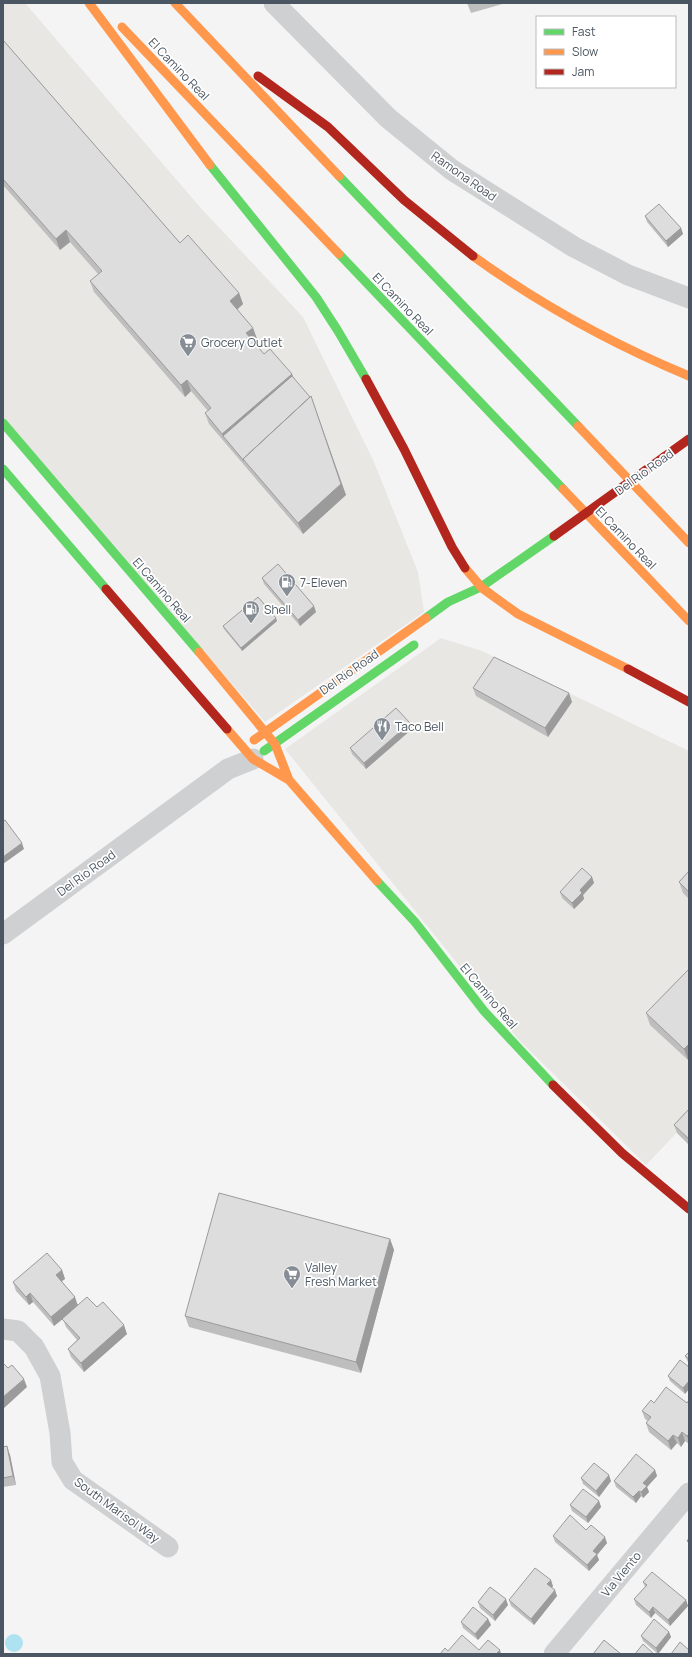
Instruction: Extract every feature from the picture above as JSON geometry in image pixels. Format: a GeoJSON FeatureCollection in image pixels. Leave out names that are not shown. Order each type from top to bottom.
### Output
{"type":"FeatureCollection","features":[{"type":"Feature","properties":{"kind":"main road"},"geometry":{"type":"LineString","coordinates":[[89,3],[233,195],[325,311],[392,425],[416,471],[448,540],[464,566],[481,587],[505,606],[536,624],[649,680],[689,702]]}},
{"type":"Feature","properties":{"kind":"main road","name":"El Camino Real"},"geometry":{"type":"LineString","coordinates":[[99,3],[689,621]]}},
{"type":"Feature","properties":{"kind":"main road"},"geometry":{"type":"LineString","coordinates":[[174,3],[689,543]]}},
{"type":"Feature","properties":{"kind":"main road"},"geometry":{"type":"LineString","coordinates":[[215,46],[322,122],[416,210],[446,235],[510,282],[594,334],[635,354],[689,376]]}},
{"type":"Feature","properties":{"kind":"main road","name":"El Camino Real"},"geometry":{"type":"LineString","coordinates":[[3,423],[266,732],[275,744],[289,780]]}},
{"type":"Feature","properties":{"kind":"main road","name":"Del Rio Road"},"geometry":{"type":"LineString","coordinates":[[248,754],[266,732],[448,602],[481,587],[689,439]]}},
{"type":"Feature","properties":{"kind":"main road","name":"El Camino Real"},"geometry":{"type":"LineString","coordinates":[[3,469],[248,754],[289,780],[364,867],[415,922],[484,1011],[536,1068],[622,1153],[689,1209]]}},
{"type":"Feature","properties":{"kind":"main road","name":"Del Rio Road"},"geometry":{"type":"LineString","coordinates":[[467,603],[481,587]]}},
{"type":"Feature","properties":{"kind":"main road","name":"Del Rio Road"},"geometry":{"type":"LineString","coordinates":[[248,754],[275,744],[419,641]]}},
{"type":"Feature","properties":{"kind":"street","name":"Ramona Road"},"geometry":{"type":"LineString","coordinates":[[274,3],[388,118],[452,170],[543,228],[581,250],[628,275],[689,298]]}},
{"type":"Feature","properties":{"kind":"street","name":"Del Rio Road"},"geometry":{"type":"LineString","coordinates":[[3,934],[248,754]]}},
{"type":"Feature","properties":{"kind":"street","name":"South Marisol Way"},"geometry":{"type":"LineString","coordinates":[[3,1329],[18,1331],[34,1347],[50,1376],[60,1433],[62,1462],[73,1480],[168,1547]]}},
{"type":"Feature","properties":{"kind":"street","name":"Via Viento"},"geometry":{"type":"LineString","coordinates":[[554,1654],[689,1493]]}},
{"type":"Feature","properties":{"kind":"shaded area"},"geometry":{"type":"Polygon","coordinates":[[[3,3],[25,3],[199,206],[303,317],[374,462],[418,572],[424,612],[265,722],[3,419],[3,3]]]}},
{"type":"Feature","properties":{"kind":"shaded area"},"geometry":{"type":"Polygon","coordinates":[[[441,638],[482,651],[689,751],[689,1120],[646,1165],[518,1039],[285,749],[441,638]]]}},
{"type":"Feature","properties":{"kind":"water"},"geometry":{"type":"Polygon","coordinates":[[[10,1634],[18,1634],[23,1639],[21,1650],[18,1652],[10,1652],[5,1647],[5,1639],[10,1634]]]}},
{"type":"Feature","properties":{"kind":"building"},"geometry":{"type":"Polygon","coordinates":[[[3,40],[180,243],[188,235],[239,293],[230,301],[253,328],[246,333],[264,354],[270,349],[292,374],[222,434],[205,413],[211,408],[187,380],[181,385],[90,281],[102,271],[66,230],[56,239],[3,179],[3,40]]]}},
{"type":"Feature","properties":{"kind":"building"},"geometry":{"type":"Polygon","coordinates":[[[659,204],[681,228],[666,241],[645,216],[659,204]]]}},
{"type":"Feature","properties":{"kind":"building"},"geometry":{"type":"Polygon","coordinates":[[[292,376],[310,397],[243,459],[244,461],[223,436],[292,376]]]}},
{"type":"Feature","properties":{"kind":"building"},"geometry":{"type":"Polygon","coordinates":[[[311,396],[341,484],[298,523],[243,459],[311,396]]]}},
{"type":"Feature","properties":{"kind":"building"},"geometry":{"type":"Polygon","coordinates":[[[278,564],[314,606],[298,620],[262,578],[278,564]]]}},
{"type":"Feature","properties":{"kind":"building"},"geometry":{"type":"Polygon","coordinates":[[[258,597],[276,618],[241,648],[223,626],[258,597]]]}},
{"type":"Feature","properties":{"kind":"building"},"geometry":{"type":"Polygon","coordinates":[[[494,657],[569,693],[545,728],[473,688],[494,657]]]}},
{"type":"Feature","properties":{"kind":"building","name":"Taco Bell"},"geometry":{"type":"Polygon","coordinates":[[[396,708],[410,723],[364,763],[350,748],[396,708]]]}},
{"type":"Feature","properties":{"kind":"building"},"geometry":{"type":"Polygon","coordinates":[[[5,820],[22,843],[3,857],[3,821],[5,820]]]}},
{"type":"Feature","properties":{"kind":"building"},"geometry":{"type":"Polygon","coordinates":[[[582,868],[592,877],[580,890],[582,893],[572,903],[560,892],[582,868]]]}},
{"type":"Feature","properties":{"kind":"building"},"geometry":{"type":"Polygon","coordinates":[[[689,871],[689,892],[679,882],[689,871]]]}},
{"type":"Feature","properties":{"kind":"building"},"geometry":{"type":"Polygon","coordinates":[[[689,969],[689,1044],[684,1049],[646,1013],[689,969]]]}},
{"type":"Feature","properties":{"kind":"building"},"geometry":{"type":"Polygon","coordinates":[[[689,1109],[689,1139],[674,1125],[689,1109]]]}},
{"type":"Feature","properties":{"kind":"building","name":"Valley Fresh Market"},"geometry":{"type":"Polygon","coordinates":[[[219,1193],[390,1239],[356,1362],[185,1316],[219,1193]]]}},
{"type":"Feature","properties":{"kind":"building"},"geometry":{"type":"Polygon","coordinates":[[[47,1253],[62,1270],[56,1275],[75,1297],[51,1317],[30,1293],[26,1297],[13,1282],[47,1253]]]}},
{"type":"Feature","properties":{"kind":"building"},"geometry":{"type":"Polygon","coordinates":[[[87,1297],[97,1307],[103,1302],[124,1325],[81,1363],[68,1349],[80,1338],[62,1319],[87,1297]]]}},
{"type":"Feature","properties":{"kind":"building"},"geometry":{"type":"Polygon","coordinates":[[[689,1352],[689,1359],[685,1356],[689,1352]]]}},
{"type":"Feature","properties":{"kind":"building"},"geometry":{"type":"Polygon","coordinates":[[[680,1360],[689,1367],[689,1381],[683,1388],[668,1376],[680,1360]]]}},
{"type":"Feature","properties":{"kind":"building"},"geometry":{"type":"Polygon","coordinates":[[[3,1363],[8,1368],[12,1365],[24,1379],[3,1397],[3,1363]]]}},
{"type":"Feature","properties":{"kind":"building"},"geometry":{"type":"Polygon","coordinates":[[[666,1387],[687,1403],[689,1400],[689,1434],[687,1436],[682,1432],[678,1438],[673,1435],[668,1441],[646,1423],[651,1417],[642,1411],[651,1400],[654,1403],[666,1387]]]}},
{"type":"Feature","properties":{"kind":"building"},"geometry":{"type":"Polygon","coordinates":[[[7,1446],[13,1476],[3,1478],[3,1447],[7,1446]]]}},
{"type":"Feature","properties":{"kind":"building"},"geometry":{"type":"Polygon","coordinates":[[[636,1454],[655,1470],[643,1483],[647,1486],[633,1497],[614,1481],[636,1454]]]}},
{"type":"Feature","properties":{"kind":"building"},"geometry":{"type":"Polygon","coordinates":[[[594,1463],[609,1475],[596,1491],[581,1478],[594,1463]]]}},
{"type":"Feature","properties":{"kind":"building"},"geometry":{"type":"Polygon","coordinates":[[[583,1489],[599,1501],[586,1517],[570,1505],[583,1489]]]}},
{"type":"Feature","properties":{"kind":"building"},"geometry":{"type":"Polygon","coordinates":[[[570,1515],[586,1530],[591,1525],[605,1537],[593,1551],[597,1554],[587,1565],[553,1536],[570,1515]]]}},
{"type":"Feature","properties":{"kind":"building"},"geometry":{"type":"Polygon","coordinates":[[[535,1568],[551,1580],[547,1584],[555,1590],[531,1619],[509,1600],[535,1568]]]}},
{"type":"Feature","properties":{"kind":"building"},"geometry":{"type":"Polygon","coordinates":[[[652,1572],[686,1600],[668,1620],[653,1607],[649,1612],[634,1599],[647,1585],[643,1582],[652,1572]]]}},
{"type":"Feature","properties":{"kind":"building"},"geometry":{"type":"Polygon","coordinates":[[[490,1587],[506,1599],[493,1615],[478,1602],[490,1587]]]}},
{"type":"Feature","properties":{"kind":"building"},"geometry":{"type":"Polygon","coordinates":[[[473,1607],[488,1619],[475,1634],[461,1622],[473,1607]]]}},
{"type":"Feature","properties":{"kind":"building"},"geometry":{"type":"Polygon","coordinates":[[[654,1619],[669,1632],[656,1648],[641,1636],[654,1619]]]}},
{"type":"Feature","properties":{"kind":"building"},"geometry":{"type":"Polygon","coordinates":[[[462,1635],[479,1650],[488,1640],[500,1650],[496,1654],[440,1654],[445,1648],[448,1651],[462,1635]]]}},
{"type":"Feature","properties":{"kind":"building"},"geometry":{"type":"Polygon","coordinates":[[[604,1640],[621,1654],[593,1654],[604,1640]]]}},
{"type":"Feature","properties":{"kind":"building"},"geometry":{"type":"Polygon","coordinates":[[[680,1642],[689,1650],[689,1654],[671,1654],[680,1642]]]}},
{"type":"Feature","properties":{"kind":"building"},"geometry":{"type":"Polygon","coordinates":[[[643,1644],[654,1654],[635,1654],[643,1644]]]}},
{"type":"Feature","properties":{"kind":"traffic: fast"},"geometry":{"type":"LineString","coordinates":[[210,165],[316,297],[366,379]]}},
{"type":"Feature","properties":{"kind":"traffic: fast"},"geometry":{"type":"LineString","coordinates":[[339,176],[578,426]]}},
{"type":"Feature","properties":{"kind":"traffic: fast"},"geometry":{"type":"LineString","coordinates":[[339,254],[563,489]]}},
{"type":"Feature","properties":{"kind":"traffic: fast"},"geometry":{"type":"LineString","coordinates":[[3,423],[199,652]]}},
{"type":"Feature","properties":{"kind":"traffic: fast"},"geometry":{"type":"LineString","coordinates":[[3,469],[106,589]]}},
{"type":"Feature","properties":{"kind":"traffic: fast"},"geometry":{"type":"LineString","coordinates":[[426,618],[448,602],[481,587],[554,536]]}},
{"type":"Feature","properties":{"kind":"traffic: fast"},"geometry":{"type":"LineString","coordinates":[[264,751],[414,645]]}},
{"type":"Feature","properties":{"kind":"traffic: fast"},"geometry":{"type":"LineString","coordinates":[[377,881],[415,922],[484,1011],[553,1085]]}},
{"type":"Feature","properties":{"kind":"traffic: slow"},"geometry":{"type":"LineString","coordinates":[[89,3],[210,165]]}},
{"type":"Feature","properties":{"kind":"traffic: slow"},"geometry":{"type":"LineString","coordinates":[[175,3],[339,176]]}},
{"type":"Feature","properties":{"kind":"traffic: slow"},"geometry":{"type":"LineString","coordinates":[[122,27],[339,254]]}},
{"type":"Feature","properties":{"kind":"traffic: slow"},"geometry":{"type":"LineString","coordinates":[[473,256],[551,307],[632,351],[689,376]]}},
{"type":"Feature","properties":{"kind":"traffic: slow"},"geometry":{"type":"LineString","coordinates":[[578,426],[689,543]]}},
{"type":"Feature","properties":{"kind":"traffic: slow"},"geometry":{"type":"LineString","coordinates":[[563,489],[689,621]]}},
{"type":"Feature","properties":{"kind":"traffic: slow"},"geometry":{"type":"LineString","coordinates":[[465,568],[482,588],[518,614],[628,669]]}},
{"type":"Feature","properties":{"kind":"traffic: slow"},"geometry":{"type":"LineString","coordinates":[[254,740],[426,618]]}},
{"type":"Feature","properties":{"kind":"traffic: slow"},"geometry":{"type":"LineString","coordinates":[[199,652],[275,744],[289,780]]}},
{"type":"Feature","properties":{"kind":"traffic: slow"},"geometry":{"type":"LineString","coordinates":[[227,729],[253,759],[289,780],[377,881]]}},
{"type":"Feature","properties":{"kind":"traffic: jam"},"geometry":{"type":"LineString","coordinates":[[258,76],[328,127],[404,200],[473,256]]}},
{"type":"Feature","properties":{"kind":"traffic: jam"},"geometry":{"type":"LineString","coordinates":[[366,379],[404,449],[452,547],[465,568]]}},
{"type":"Feature","properties":{"kind":"traffic: jam"},"geometry":{"type":"LineString","coordinates":[[664,457],[689,439]]}},
{"type":"Feature","properties":{"kind":"traffic: jam"},"geometry":{"type":"LineString","coordinates":[[554,536],[664,457]]}},
{"type":"Feature","properties":{"kind":"traffic: jam"},"geometry":{"type":"LineString","coordinates":[[106,589],[227,729]]}},
{"type":"Feature","properties":{"kind":"traffic: jam"},"geometry":{"type":"LineString","coordinates":[[628,669],[689,702]]}},
{"type":"Feature","properties":{"kind":"traffic: jam"},"geometry":{"type":"LineString","coordinates":[[553,1085],[622,1153],[689,1209]]}},
{"type":"Feature","properties":{"kind":"place","name":"Grocery Outlet"},"geometry":{"type":"Point","coordinates":[188,357]}},
{"type":"Feature","properties":{"kind":"place","name":"7-Eleven"},"geometry":{"type":"Point","coordinates":[287,597]}},
{"type":"Feature","properties":{"kind":"place","name":"Shell"},"geometry":{"type":"Point","coordinates":[251,624]}},
{"type":"Feature","properties":{"kind":"place","name":"Taco Bell"},"geometry":{"type":"Point","coordinates":[382,741]}},
{"type":"Feature","properties":{"kind":"place","name":"Valley Fresh Market"},"geometry":{"type":"Point","coordinates":[292,1289]}}]}
